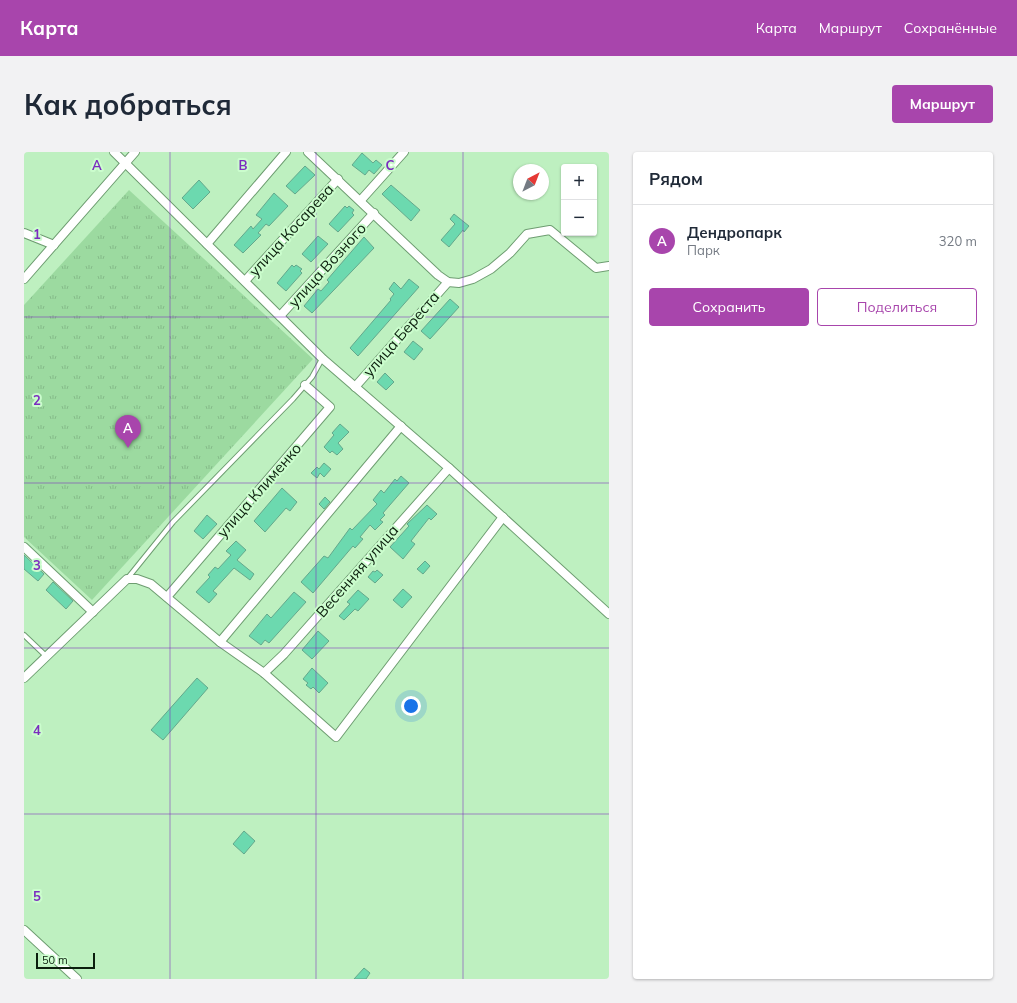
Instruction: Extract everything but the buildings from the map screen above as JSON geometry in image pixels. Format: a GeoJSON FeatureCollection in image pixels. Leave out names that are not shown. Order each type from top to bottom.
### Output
{"type":"FeatureCollection","features":[{"type":"Feature","properties":{"kind":"street"},"geometry":{"type":"LineString","coordinates":[[114,152],[126,162],[323,358],[449,468],[609,614]]}},
{"type":"Feature","properties":{"kind":"street"},"geometry":{"type":"LineString","coordinates":[[24,279],[136,152]]}},
{"type":"Feature","properties":{"kind":"street"},"geometry":{"type":"LineString","coordinates":[[207,244],[286,152]]}},
{"type":"Feature","properties":{"kind":"street"},"geometry":{"type":"LineString","coordinates":[[308,152],[438,275],[448,282],[459,283],[473,279],[491,269],[510,253],[527,234],[550,230],[596,268],[609,266]]}},
{"type":"Feature","properties":{"kind":"street","name":"улица Возного"},"geometry":{"type":"LineString","coordinates":[[360,200],[401,153]]}},
{"type":"Feature","properties":{"kind":"street","name":"улица Косарева"},"geometry":{"type":"LineString","coordinates":[[245,281],[338,180]]}},
{"type":"Feature","properties":{"kind":"street","name":"улица Возного"},"geometry":{"type":"LineString","coordinates":[[280,316],[374,213]]}},
{"type":"Feature","properties":{"kind":"street"},"geometry":{"type":"LineString","coordinates":[[24,233],[54,245]]}},
{"type":"Feature","properties":{"kind":"street","name":"улица Береста"},"geometry":{"type":"LineString","coordinates":[[355,387],[448,282]]}},
{"type":"Feature","properties":{"kind":"street","name":"улица Клименко"},"geometry":{"type":"LineString","coordinates":[[167,597],[330,407],[305,385]]}},
{"type":"Feature","properties":{"kind":"street"},"geometry":{"type":"LineString","coordinates":[[220,642],[401,426]]}},
{"type":"Feature","properties":{"kind":"street","name":"Весенняя улица"},"geometry":{"type":"LineString","coordinates":[[264,673],[284,654],[449,468]]}},
{"type":"Feature","properties":{"kind":"street"},"geometry":{"type":"LineString","coordinates":[[24,678],[127,579],[137,579],[151,584],[220,642],[264,673],[336,737],[503,517]]}},
{"type":"Feature","properties":{"kind":"street"},"geometry":{"type":"LineString","coordinates":[[24,547],[93,612]]}},
{"type":"Feature","properties":{"kind":"street"},"geometry":{"type":"LineString","coordinates":[[24,930],[77,979]]}},
{"type":"Feature","properties":{"kind":"lane"},"geometry":{"type":"LineString","coordinates":[[127,579],[173,522],[294,399],[323,358]]}},
{"type":"Feature","properties":{"kind":"lane"},"geometry":{"type":"LineString","coordinates":[[24,636],[46,656]]}},
{"type":"Feature","properties":{"kind":"green space"},"geometry":{"type":"Polygon","coordinates":[[[129,190],[313,359],[92,600],[24,537],[24,305],[129,190]]]}},
{"type":"Feature","properties":{"kind":"place","name":"Дендропарк"},"geometry":{"type":"Point","coordinates":[128,448]}}]}
